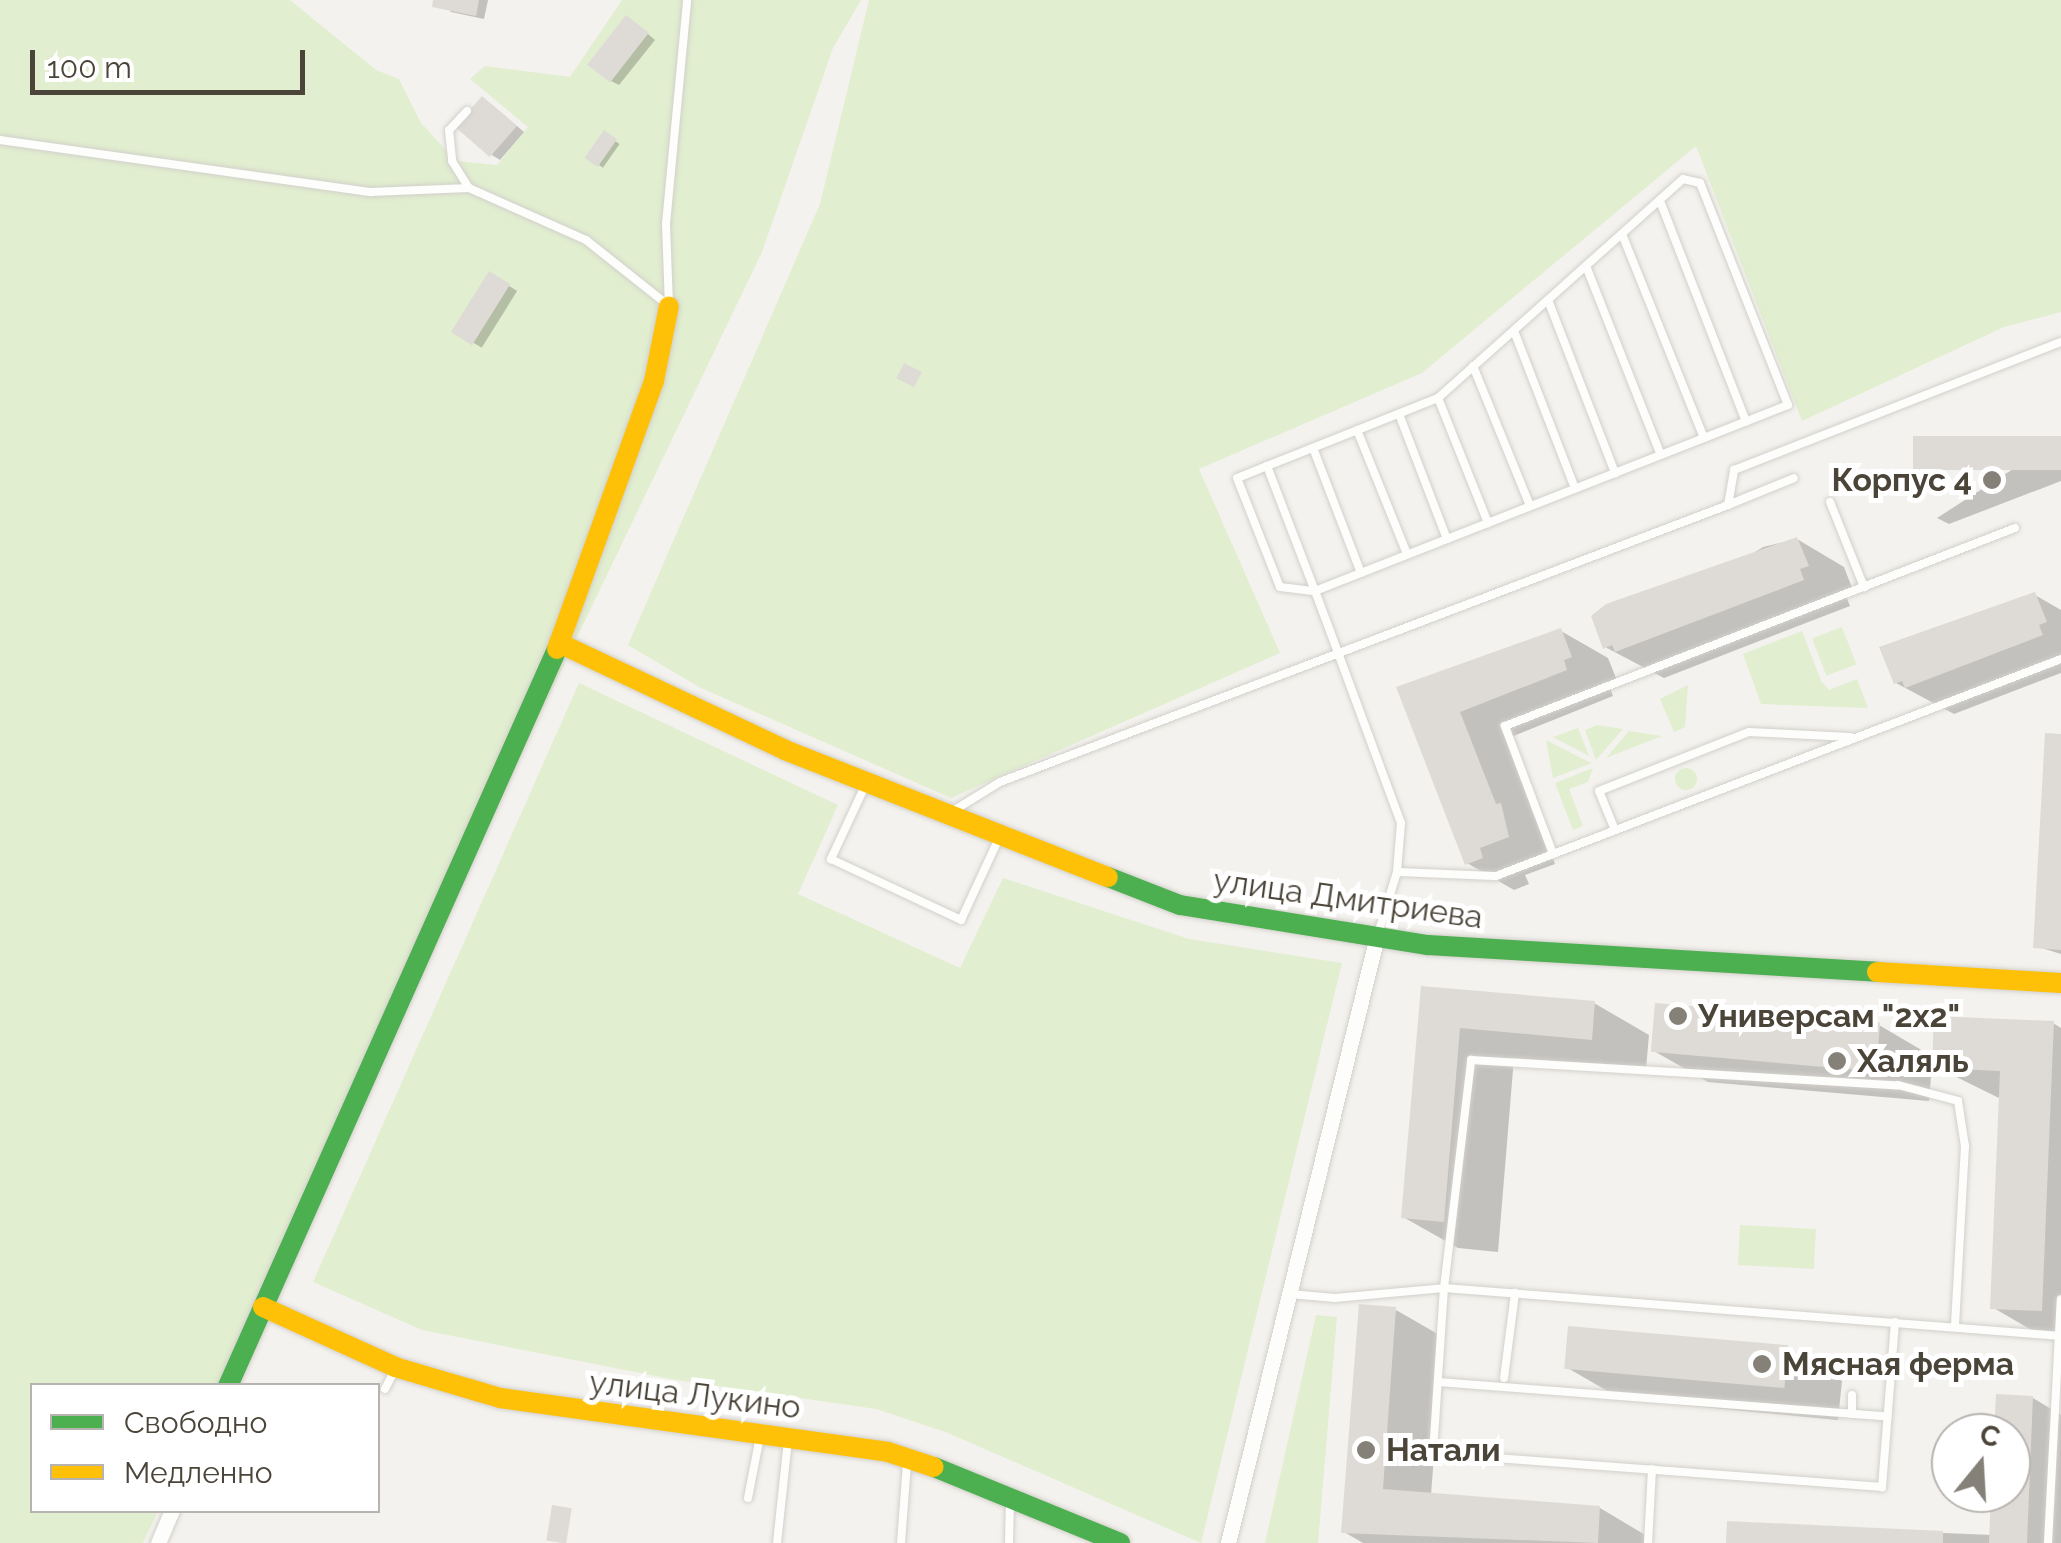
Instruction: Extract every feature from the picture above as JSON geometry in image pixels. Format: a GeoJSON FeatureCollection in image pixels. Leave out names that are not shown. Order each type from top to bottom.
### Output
{"type":"FeatureCollection","features":[{"type":"Feature","properties":{"kind":"street"},"geometry":{"type":"LineString","coordinates":[[229,1383],[560,644],[658,368],[668,306]]}},
{"type":"Feature","properties":{"kind":"street","name":"улица Дмитриева"},"geometry":{"type":"LineString","coordinates":[[560,644],[866,784],[1180,905],[1376,940],[2061,982]]}},
{"type":"Feature","properties":{"kind":"street"},"geometry":{"type":"LineString","coordinates":[[1228,1543],[1376,940]]}},
{"type":"Feature","properties":{"kind":"street","name":"улица Лукино"},"geometry":{"type":"LineString","coordinates":[[264,1306],[395,1367],[500,1398],[761,1432],[907,1458],[1010,1494],[1120,1543]]}},
{"type":"Feature","properties":{"kind":"street"},"geometry":{"type":"LineString","coordinates":[[158,1543],[171,1513]]}},
{"type":"Feature","properties":{"kind":"lane"},"geometry":{"type":"LineString","coordinates":[[668,306],[670,155],[687,0]]}},
{"type":"Feature","properties":{"kind":"lane"},"geometry":{"type":"LineString","coordinates":[[468,111],[449,130],[452,161],[469,188]]}},
{"type":"Feature","properties":{"kind":"lane"},"geometry":{"type":"LineString","coordinates":[[0,140],[371,192],[469,188],[586,240],[668,306]]}},
{"type":"Feature","properties":{"kind":"lane"},"geometry":{"type":"LineString","coordinates":[[1683,179],[1700,183],[1788,405],[1314,591],[1280,587],[1237,478],[1438,398],[1660,201],[1683,179]]}},
{"type":"Feature","properties":{"kind":"lane"},"geometry":{"type":"LineString","coordinates":[[1660,201],[1746,422]]}},
{"type":"Feature","properties":{"kind":"lane"},"geometry":{"type":"LineString","coordinates":[[1622,234],[1704,438]]}},
{"type":"Feature","properties":{"kind":"lane"},"geometry":{"type":"LineString","coordinates":[[1586,266],[1661,455]]}},
{"type":"Feature","properties":{"kind":"lane"},"geometry":{"type":"LineString","coordinates":[[1548,300],[1615,472]]}},
{"type":"Feature","properties":{"kind":"lane"},"geometry":{"type":"LineString","coordinates":[[1514,331],[1575,488]]}},
{"type":"Feature","properties":{"kind":"lane"},"geometry":{"type":"LineString","coordinates":[[1728,505],[1734,470],[2061,342]]}},
{"type":"Feature","properties":{"kind":"lane"},"geometry":{"type":"LineString","coordinates":[[1474,366],[1530,506]]}},
{"type":"Feature","properties":{"kind":"lane"},"geometry":{"type":"LineString","coordinates":[[1438,398],[1488,522]]}},
{"type":"Feature","properties":{"kind":"lane"},"geometry":{"type":"LineString","coordinates":[[1399,414],[1447,539]]}},
{"type":"Feature","properties":{"kind":"lane"},"geometry":{"type":"LineString","coordinates":[[1357,430],[1407,554]]}},
{"type":"Feature","properties":{"kind":"lane"},"geometry":{"type":"LineString","coordinates":[[1313,448],[1361,573]]}},
{"type":"Feature","properties":{"kind":"lane"},"geometry":{"type":"LineString","coordinates":[[1267,466],[1401,823],[1398,872],[1376,940]]}},
{"type":"Feature","properties":{"kind":"lane"},"geometry":{"type":"LineString","coordinates":[[945,816],[1000,782],[1794,478]]}},
{"type":"Feature","properties":{"kind":"lane"},"geometry":{"type":"LineString","coordinates":[[1830,502],[1864,587]]}},
{"type":"Feature","properties":{"kind":"lane"},"geometry":{"type":"LineString","coordinates":[[1554,854],[1505,726],[2015,528]]}},
{"type":"Feature","properties":{"kind":"lane"},"geometry":{"type":"LineString","coordinates":[[1398,872],[1496,876],[2061,659]]}},
{"type":"Feature","properties":{"kind":"lane"},"geometry":{"type":"LineString","coordinates":[[1615,830],[1598,790],[1749,732],[1857,737]]}},
{"type":"Feature","properties":{"kind":"lane"},"geometry":{"type":"LineString","coordinates":[[866,784],[831,859],[962,920],[999,838]]}},
{"type":"Feature","properties":{"kind":"lane"},"geometry":{"type":"LineString","coordinates":[[1895,1322],[1882,1487],[1433,1453],[1444,1288],[1471,1060],[1898,1085],[1958,1101],[1965,1146],[1956,1327]]}},
{"type":"Feature","properties":{"kind":"lane"},"geometry":{"type":"LineString","coordinates":[[1290,1294],[1335,1298],[1444,1288],[2060,1336]]}},
{"type":"Feature","properties":{"kind":"lane"},"geometry":{"type":"LineString","coordinates":[[1504,1378],[1515,1293]]}},
{"type":"Feature","properties":{"kind":"lane"},"geometry":{"type":"LineString","coordinates":[[2048,1543],[2061,1300]]}},
{"type":"Feature","properties":{"kind":"lane"},"geometry":{"type":"LineString","coordinates":[[385,1389],[395,1367]]}},
{"type":"Feature","properties":{"kind":"lane"},"geometry":{"type":"LineString","coordinates":[[1438,1382],[1888,1417]]}},
{"type":"Feature","properties":{"kind":"lane"},"geometry":{"type":"LineString","coordinates":[[1852,1395],[1852,1414]]}},
{"type":"Feature","properties":{"kind":"lane"},"geometry":{"type":"LineString","coordinates":[[748,1498],[761,1432]]}},
{"type":"Feature","properties":{"kind":"lane"},"geometry":{"type":"LineString","coordinates":[[777,1543],[788,1436]]}},
{"type":"Feature","properties":{"kind":"lane"},"geometry":{"type":"LineString","coordinates":[[901,1543],[907,1458]]}},
{"type":"Feature","properties":{"kind":"lane"},"geometry":{"type":"LineString","coordinates":[[1648,1543],[1652,1469]]}},
{"type":"Feature","properties":{"kind":"lane"},"geometry":{"type":"LineString","coordinates":[[1009,1543],[1010,1494]]}},
{"type":"Feature","properties":{"kind":"green space"},"geometry":{"type":"Polygon","coordinates":[[[0,0],[290,0],[376,70],[399,79],[421,123],[456,161],[497,165],[528,127],[470,79],[485,66],[570,77],[622,0],[861,0],[833,48],[762,252],[219,1383],[30,1383],[30,1513],[157,1513],[143,1543],[0,1543],[0,0]]]}},
{"type":"Feature","properties":{"kind":"green space"},"geometry":{"type":"Polygon","coordinates":[[[869,0],[2061,0],[2061,312],[2004,327],[1802,421],[1696,146],[1422,373],[1199,469],[1280,653],[951,798],[699,687],[628,645],[820,204],[869,0]]]}},
{"type":"Feature","properties":{"kind":"green space"},"geometry":{"type":"Polygon","coordinates":[[[1842,627],[1856,664],[1826,676],[1812,638],[1842,627]]]}},
{"type":"Feature","properties":{"kind":"green space"},"geometry":{"type":"Polygon","coordinates":[[[1802,631],[1821,681],[1829,690],[1857,679],[1868,708],[1761,704],[1743,654],[1802,631]]]}},
{"type":"Feature","properties":{"kind":"green space"},"geometry":{"type":"Polygon","coordinates":[[[579,683],[838,805],[798,894],[960,968],[1003,878],[1189,939],[1342,963],[1201,1543],[948,1433],[876,1409],[676,1380],[422,1330],[313,1282],[579,683]]]}},
{"type":"Feature","properties":{"kind":"green space"},"geometry":{"type":"Polygon","coordinates":[[[1688,685],[1685,727],[1674,732],[1660,699],[1688,685]]]}},
{"type":"Feature","properties":{"kind":"green space"},"geometry":{"type":"Polygon","coordinates":[[[1597,725],[1623,729],[1596,760],[1585,730],[1597,725]]]}},
{"type":"Feature","properties":{"kind":"green space"},"geometry":{"type":"Polygon","coordinates":[[[1578,728],[1589,756],[1553,737],[1578,728]]]}},
{"type":"Feature","properties":{"kind":"green space"},"geometry":{"type":"Polygon","coordinates":[[[1629,731],[1662,736],[1606,758],[1629,731]]]}},
{"type":"Feature","properties":{"kind":"green space"},"geometry":{"type":"Polygon","coordinates":[[[1546,740],[1591,763],[1592,763],[1553,778],[1546,740]]]}},
{"type":"Feature","properties":{"kind":"green space"},"geometry":{"type":"Polygon","coordinates":[[[1593,768],[1588,782],[1569,789],[1583,826],[1573,830],[1555,783],[1593,768]]]}},
{"type":"Feature","properties":{"kind":"green space"},"geometry":{"type":"Polygon","coordinates":[[[1682,768],[1690,768],[1697,779],[1690,790],[1682,790],[1675,783],[1675,775],[1682,768]]]}},
{"type":"Feature","properties":{"kind":"green space"},"geometry":{"type":"Polygon","coordinates":[[[1740,1225],[1816,1229],[1814,1269],[1738,1265],[1740,1225]]]}},
{"type":"Feature","properties":{"kind":"green space"},"geometry":{"type":"Polygon","coordinates":[[[1316,1315],[1337,1317],[1318,1543],[1265,1543],[1316,1315]]]}},
{"type":"Feature","properties":{"kind":"building"},"geometry":{"type":"Polygon","coordinates":[[[433,0],[479,0],[476,16],[432,7],[433,0]]]}},
{"type":"Feature","properties":{"kind":"building"},"geometry":{"type":"Polygon","coordinates":[[[626,15],[649,33],[610,82],[587,65],[626,15]]]}},
{"type":"Feature","properties":{"kind":"building"},"geometry":{"type":"Polygon","coordinates":[[[482,96],[517,126],[490,157],[455,127],[482,96]]]}},
{"type":"Feature","properties":{"kind":"building"},"geometry":{"type":"Polygon","coordinates":[[[604,130],[617,139],[598,167],[584,158],[604,130]]]}},
{"type":"Feature","properties":{"kind":"building"},"geometry":{"type":"Polygon","coordinates":[[[489,271],[510,284],[472,345],[451,332],[489,271]]]}},
{"type":"Feature","properties":{"kind":"building"},"geometry":{"type":"Polygon","coordinates":[[[904,363],[922,372],[914,387],[896,378],[904,363]]]}},
{"type":"Feature","properties":{"kind":"building"},"geometry":{"type":"Polygon","coordinates":[[[1913,436],[2061,436],[2061,470],[1913,470],[1913,436]]]}},
{"type":"Feature","properties":{"kind":"building"},"geometry":{"type":"Polygon","coordinates":[[[1797,537],[1809,566],[1800,569],[1804,580],[1615,652],[1612,645],[1603,649],[1591,616],[1606,604],[1797,537]]]}},
{"type":"Feature","properties":{"kind":"building"},"geometry":{"type":"Polygon","coordinates":[[[2035,592],[2047,622],[2039,625],[2043,635],[1905,688],[1902,681],[1894,684],[1879,647],[2035,592]]]}},
{"type":"Feature","properties":{"kind":"building"},"geometry":{"type":"Polygon","coordinates":[[[1561,628],[1572,657],[1564,660],[1567,670],[1460,712],[1496,804],[1501,803],[1509,837],[1480,848],[1483,858],[1465,865],[1396,687],[1561,628]]]}},
{"type":"Feature","properties":{"kind":"building"},"geometry":{"type":"Polygon","coordinates":[[[2045,733],[2061,734],[2061,950],[2033,948],[2045,733]]]}},
{"type":"Feature","properties":{"kind":"building"},"geometry":{"type":"Polygon","coordinates":[[[1421,986],[1595,1001],[1592,1040],[1460,1028],[1444,1222],[1401,1218],[1421,986]]]}},
{"type":"Feature","properties":{"kind":"building"},"geometry":{"type":"Polygon","coordinates":[[[1655,1003],[1880,1023],[1876,1072],[1651,1052],[1655,1003]]]}},
{"type":"Feature","properties":{"kind":"building"},"geometry":{"type":"Polygon","coordinates":[[[1934,1016],[2054,1021],[2042,1311],[1990,1309],[2000,1071],[1932,1068],[1934,1016]]]}},
{"type":"Feature","properties":{"kind":"building"},"geometry":{"type":"Polygon","coordinates":[[[1359,1304],[1396,1307],[1383,1489],[1600,1506],[1598,1543],[1341,1533],[1359,1304]]]}},
{"type":"Feature","properties":{"kind":"building"},"geometry":{"type":"Polygon","coordinates":[[[1568,1326],[1788,1345],[1784,1388],[1564,1369],[1568,1326]]]}},
{"type":"Feature","properties":{"kind":"building"},"geometry":{"type":"Polygon","coordinates":[[[1996,1394],[2033,1396],[2031,1445],[2031,1413],[1995,1413],[1996,1394]]]}},
{"type":"Feature","properties":{"kind":"building"},"geometry":{"type":"Polygon","coordinates":[[[552,1505],[572,1508],[566,1543],[546,1541],[552,1505]]]}},
{"type":"Feature","properties":{"kind":"building"},"geometry":{"type":"Polygon","coordinates":[[[1990,1513],[2028,1513],[2027,1543],[1989,1543],[1990,1513]]]}},
{"type":"Feature","properties":{"kind":"building"},"geometry":{"type":"Polygon","coordinates":[[[1727,1521],[1943,1531],[1943,1543],[1726,1543],[1727,1521]]]}},
{"type":"Feature","properties":{"kind":"traffic: fast"},"geometry":{"type":"LineString","coordinates":[[229,1383],[557,649]]}},
{"type":"Feature","properties":{"kind":"traffic: fast"},"geometry":{"type":"LineString","coordinates":[[1108,877],[1180,905],[1428,945],[1877,972]]}},
{"type":"Feature","properties":{"kind":"traffic: fast"},"geometry":{"type":"LineString","coordinates":[[934,1467],[1120,1543]]}},
{"type":"Feature","properties":{"kind":"traffic: slow"},"geometry":{"type":"LineString","coordinates":[[557,649],[654,381],[669,306]]}},
{"type":"Feature","properties":{"kind":"traffic: slow"},"geometry":{"type":"LineString","coordinates":[[559,643],[785,750],[1108,877]]}},
{"type":"Feature","properties":{"kind":"traffic: slow"},"geometry":{"type":"LineString","coordinates":[[1877,972],[2061,983]]}},
{"type":"Feature","properties":{"kind":"traffic: slow"},"geometry":{"type":"LineString","coordinates":[[263,1307],[395,1367],[500,1398],[888,1452],[934,1467]]}},
{"type":"Feature","properties":{"kind":"place","name":"Корпус 4"},"geometry":{"type":"Point","coordinates":[1992,480]}},
{"type":"Feature","properties":{"kind":"place","name":"Универсам \"2x2\""},"geometry":{"type":"Point","coordinates":[1678,1016]}},
{"type":"Feature","properties":{"kind":"place","name":"Халяль"},"geometry":{"type":"Point","coordinates":[1837,1061]}},
{"type":"Feature","properties":{"kind":"place","name":"Мясная ферма"},"geometry":{"type":"Point","coordinates":[1762,1364]}},
{"type":"Feature","properties":{"kind":"place","name":"Натали"},"geometry":{"type":"Point","coordinates":[1366,1450]}}]}
